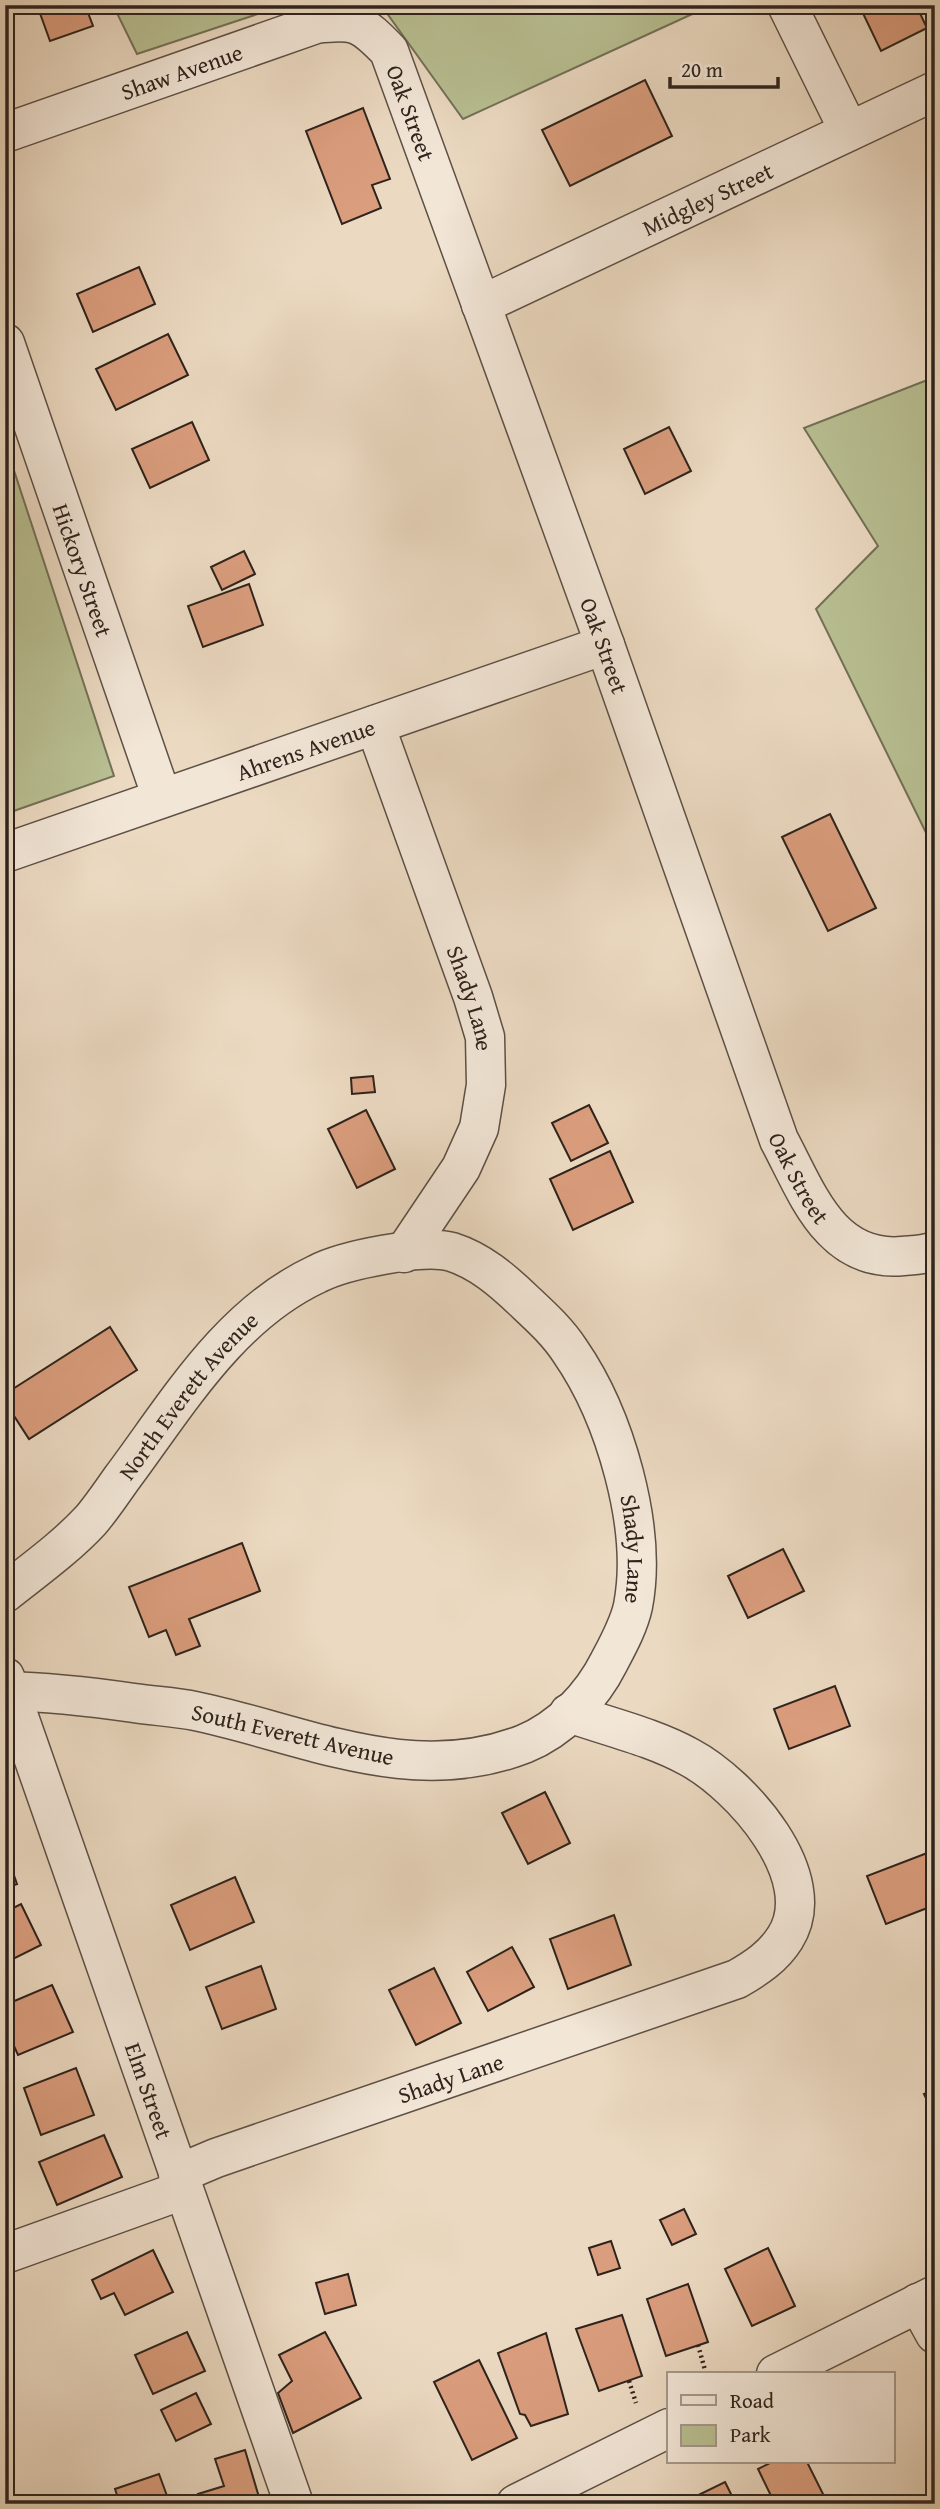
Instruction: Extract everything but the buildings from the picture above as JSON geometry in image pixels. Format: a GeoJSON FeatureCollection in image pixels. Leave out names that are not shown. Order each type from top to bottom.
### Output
{"type":"FeatureCollection","features":[{"type":"Feature","properties":{"kind":"street"},"geometry":{"type":"LineString","coordinates":[[787,5],[849,131]]}},
{"type":"Feature","properties":{"kind":"street","name":"Shaw Avenue"},"geometry":{"type":"LineString","coordinates":[[5,133],[316,24],[341,21],[361,25]]}},
{"type":"Feature","properties":{"kind":"street","name":"Oak Street"},"geometry":{"type":"LineString","coordinates":[[361,25],[389,51],[605,645],[779,1140],[820,1216],[841,1239],[864,1253],[891,1258],[935,1251]]}},
{"type":"Feature","properties":{"kind":"street","name":"Midgley Street"},"geometry":{"type":"LineString","coordinates":[[481,305],[935,91]]}},
{"type":"Feature","properties":{"kind":"street","name":"Hickory Street"},"geometry":{"type":"LineString","coordinates":[[5,343],[162,798]]}},
{"type":"Feature","properties":{"kind":"street","name":"Ahrens Avenue"},"geometry":{"type":"LineString","coordinates":[[5,853],[605,645]]}},
{"type":"Feature","properties":{"kind":"street","name":"Shady Lane"},"geometry":{"type":"LineString","coordinates":[[375,725],[485,1037],[486,1085],[479,1128],[461,1168],[404,1253]]}},
{"type":"Feature","properties":{"kind":"street","name":"Shady Lane"},"geometry":{"type":"LineString","coordinates":[[404,1253],[448,1251],[478,1263],[510,1287],[547,1321],[571,1352],[609,1428],[636,1529],[638,1563],[632,1609],[600,1678],[580,1705],[569,1713]]}},
{"type":"Feature","properties":{"kind":"street","name":"North Everett Avenue"},"geometry":{"type":"LineString","coordinates":[[5,1593],[91,1520],[219,1348],[256,1313],[287,1289],[321,1271],[374,1256],[404,1253]]}},
{"type":"Feature","properties":{"kind":"street","name":"South Everett Avenue"},"geometry":{"type":"LineString","coordinates":[[7,1686],[193,1711],[354,1753],[439,1762],[495,1753],[525,1744],[540,1737],[569,1713]]}},
{"type":"Feature","properties":{"kind":"street","name":"Elm Street"},"geometry":{"type":"LineString","coordinates":[[7,1686],[294,2504]]}},
{"type":"Feature","properties":{"kind":"street","name":"Shady Lane"},"geometry":{"type":"LineString","coordinates":[[5,2253],[180,2182],[216,2158],[737,1979],[772,1956],[787,1936],[795,1910],[791,1877],[777,1844],[754,1813],[725,1782],[690,1757],[569,1713]]}},
{"type":"Feature","properties":{"kind":"street"},"geometry":{"type":"LineString","coordinates":[[781,2372],[929,2311]]}},
{"type":"Feature","properties":{"kind":"street"},"geometry":{"type":"LineString","coordinates":[[516,2504],[667,2429]]}},
{"type":"Feature","properties":{"kind":"path"},"geometry":{"type":"LineString","coordinates":[[698,2345],[705,2370]]}},
{"type":"Feature","properties":{"kind":"path"},"geometry":{"type":"LineString","coordinates":[[629,2381],[637,2404]]}},
{"type":"Feature","properties":{"kind":"green space"},"geometry":{"type":"Polygon","coordinates":[[[113,5],[285,5],[137,54],[113,5]]]}},
{"type":"Feature","properties":{"kind":"green space"},"geometry":{"type":"Polygon","coordinates":[[[381,5],[712,5],[463,119],[381,5]]]}},
{"type":"Feature","properties":{"kind":"green space"},"geometry":{"type":"Polygon","coordinates":[[[935,377],[935,851],[816,609],[878,546],[804,428],[935,377]]]}},
{"type":"Feature","properties":{"kind":"green space"},"geometry":{"type":"Polygon","coordinates":[[[5,443],[114,776],[5,814],[5,443]]]}}]}
